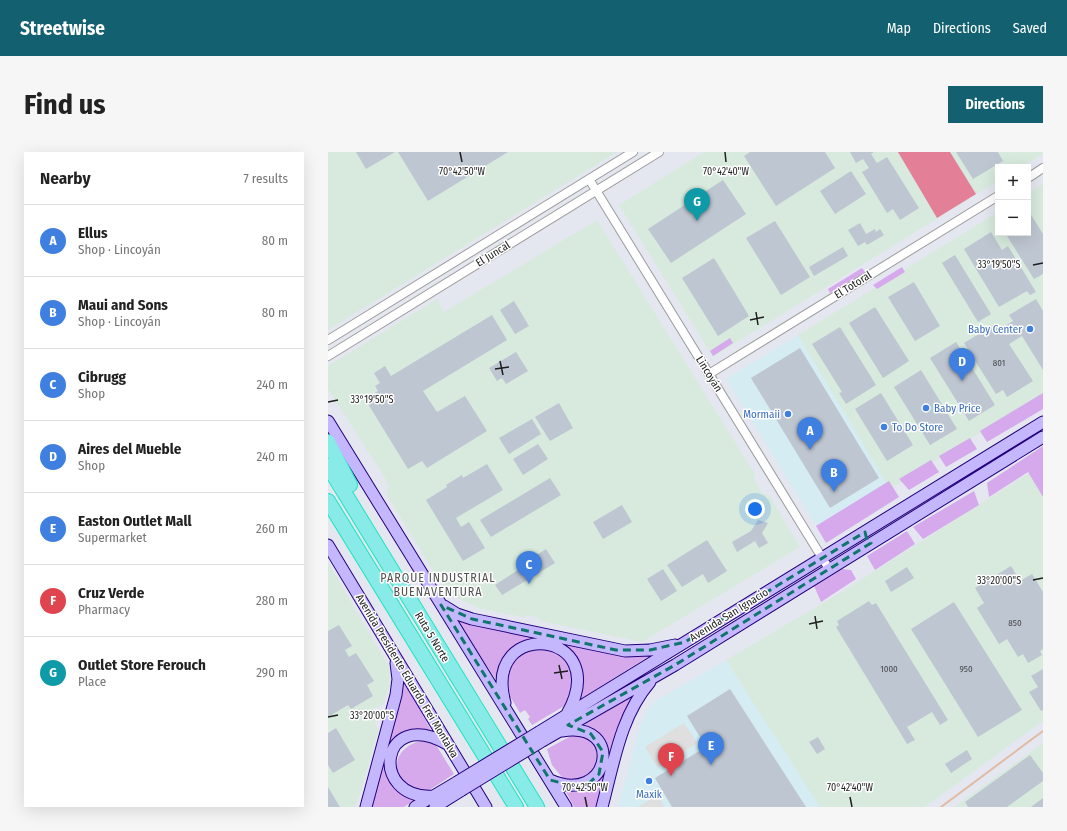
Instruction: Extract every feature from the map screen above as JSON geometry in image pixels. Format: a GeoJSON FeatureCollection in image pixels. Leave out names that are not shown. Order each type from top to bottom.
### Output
{"type":"FeatureCollection","features":[{"type":"Feature","properties":{"kind":"highway"},"geometry":{"type":"LineString","coordinates":[[328,442],[383,556]]}},
{"type":"Feature","properties":{"kind":"highway","name":"Ruta 5 Norte"},"geometry":{"type":"LineString","coordinates":[[328,466],[537,807]]}},
{"type":"Feature","properties":{"kind":"highway","name":"Ruta 5 Norte"},"geometry":{"type":"LineString","coordinates":[[328,501],[516,807]]}},
{"type":"Feature","properties":{"kind":"highway"},"geometry":{"type":"LineString","coordinates":[[328,514],[376,579]]}},
{"type":"Feature","properties":{"kind":"main road"},"geometry":{"type":"LineString","coordinates":[[328,421],[566,807]]}},
{"type":"Feature","properties":{"kind":"main road","name":"Avenida San Ignacio"},"geometry":{"type":"LineString","coordinates":[[415,807],[434,802],[541,736],[567,714],[1043,422]]}},
{"type":"Feature","properties":{"kind":"main road","name":"Avenida San Ignacio"},"geometry":{"type":"LineString","coordinates":[[541,736],[556,733],[621,694],[656,676],[1043,437]]}},
{"type":"Feature","properties":{"kind":"main road"},"geometry":{"type":"LineString","coordinates":[[865,532],[866,540],[871,543]]}},
{"type":"Feature","properties":{"kind":"main road","name":"Avenida Presidente Eduardo Frei Montalva"},"geometry":{"type":"LineString","coordinates":[[328,545],[486,807]]}},
{"type":"Feature","properties":{"kind":"main road"},"geometry":{"type":"LineString","coordinates":[[441,605],[458,614],[472,619],[620,650],[650,650],[685,642]]}},
{"type":"Feature","properties":{"kind":"main road"},"geometry":{"type":"LineString","coordinates":[[509,714],[502,686],[502,673],[506,663],[512,655],[521,649],[541,644],[552,645],[562,650],[570,657],[577,671],[577,691],[567,714]]}},
{"type":"Feature","properties":{"kind":"main road"},"geometry":{"type":"LineString","coordinates":[[668,653],[669,660],[675,664]]}},
{"type":"Feature","properties":{"kind":"main road"},"geometry":{"type":"LineString","coordinates":[[366,807],[396,695],[398,673],[396,658]]}},
{"type":"Feature","properties":{"kind":"main road"},"geometry":{"type":"LineString","coordinates":[[602,807],[627,717],[638,697],[656,676]]}},
{"type":"Feature","properties":{"kind":"main road"},"geometry":{"type":"LineString","coordinates":[[550,780],[567,786],[583,786],[596,777],[604,762],[602,748],[591,734],[578,730],[556,733]]}},
{"type":"Feature","properties":{"kind":"main road"},"geometry":{"type":"LineString","coordinates":[[434,802],[405,791],[399,785],[392,775],[390,757],[398,743],[415,734],[430,735],[447,744]]}},
{"type":"Feature","properties":{"kind":"street","name":"El Juncal"},"geometry":{"type":"LineString","coordinates":[[328,340],[633,152]]}},
{"type":"Feature","properties":{"kind":"street","name":"El Juncal"},"geometry":{"type":"LineString","coordinates":[[328,356],[659,152]]}},
{"type":"Feature","properties":{"kind":"street"},"geometry":{"type":"LineString","coordinates":[[1031,176],[1043,168]]}},
{"type":"Feature","properties":{"kind":"street","name":"Lincoyán"},"geometry":{"type":"LineString","coordinates":[[589,179],[829,569]]}},
{"type":"Feature","properties":{"kind":"street","name":"El Totoral"},"geometry":{"type":"LineString","coordinates":[[709,374],[995,198]]}},
{"type":"Feature","properties":{"kind":"street"},"geometry":{"type":"LineString","coordinates":[[344,330],[351,342]]}},
{"type":"Feature","properties":{"kind":"highlighted area"},"geometry":{"type":"Polygon","coordinates":[[[865,532],[867,540],[871,543],[675,665],[568,725],[591,734],[603,752],[599,774],[588,784],[578,787],[550,780],[441,605],[472,619],[616,650],[650,650],[685,642],[865,532]]]}},
{"type":"Feature","properties":{"kind":"shaded area"},"geometry":{"type":"Polygon","coordinates":[[[328,152],[617,152],[328,330],[328,152]]]}},
{"type":"Feature","properties":{"kind":"shaded area"},"geometry":{"type":"Polygon","coordinates":[[[704,152],[1043,152],[1043,154],[1026,164],[995,164],[995,183],[713,357],[619,205],[704,152]]]}},
{"type":"Feature","properties":{"kind":"shaded area"},"geometry":{"type":"Polygon","coordinates":[[[898,152],[950,152],[976,194],[937,218],[898,152]]]}},
{"type":"Feature","properties":{"kind":"shaded area"},"geometry":{"type":"Polygon","coordinates":[[[1043,184],[1043,394],[890,489],[798,335],[995,214],[995,236],[1031,236],[1031,191],[1043,184]]]}},
{"type":"Feature","properties":{"kind":"shaded area"},"geometry":{"type":"Polygon","coordinates":[[[597,220],[755,474],[754,479],[762,493],[769,495],[800,547],[642,642],[540,621],[538,618],[528,615],[524,617],[481,609],[455,597],[445,588],[433,571],[387,495],[388,486],[385,478],[328,389],[328,366],[437,299],[444,312],[597,220]]]}},
{"type":"Feature","properties":{"kind":"shaded area"},"geometry":{"type":"Polygon","coordinates":[[[902,267],[905,272],[877,289],[873,285],[902,267]]]}},
{"type":"Feature","properties":{"kind":"shaded area"},"geometry":{"type":"Polygon","coordinates":[[[862,268],[865,272],[830,293],[828,289],[862,268]]]}},
{"type":"Feature","properties":{"kind":"shaded area"},"geometry":{"type":"Polygon","coordinates":[[[798,335],[890,489],[820,532],[726,379],[798,335]]]}},
{"type":"Feature","properties":{"kind":"shaded area"},"geometry":{"type":"Polygon","coordinates":[[[730,338],[733,343],[713,356],[710,351],[730,338]]]}},
{"type":"Feature","properties":{"kind":"shaded area"},"geometry":{"type":"Polygon","coordinates":[[[1043,393],[1043,409],[987,442],[980,431],[1043,393]]]}},
{"type":"Feature","properties":{"kind":"shaded area"},"geometry":{"type":"Polygon","coordinates":[[[970,438],[977,449],[946,467],[939,456],[970,438]]]}},
{"type":"Feature","properties":{"kind":"shaded area"},"geometry":{"type":"Polygon","coordinates":[[[1043,446],[1043,497],[1028,472],[989,497],[987,483],[1043,446]]]}},
{"type":"Feature","properties":{"kind":"shaded area"},"geometry":{"type":"Polygon","coordinates":[[[931,460],[939,472],[909,490],[899,479],[931,460]]]}},
{"type":"Feature","properties":{"kind":"shaded area"},"geometry":{"type":"Polygon","coordinates":[[[1043,464],[1043,721],[925,807],[820,807],[726,660],[845,590],[1043,464]]]}},
{"type":"Feature","properties":{"kind":"shaded area"},"geometry":{"type":"Polygon","coordinates":[[[889,481],[899,497],[826,543],[816,526],[889,481]]]}},
{"type":"Feature","properties":{"kind":"shaded area"},"geometry":{"type":"Polygon","coordinates":[[[974,491],[979,505],[923,539],[913,527],[974,491]]]}},
{"type":"Feature","properties":{"kind":"shaded area"},"geometry":{"type":"Polygon","coordinates":[[[907,531],[915,544],[875,570],[867,556],[907,531]]]}},
{"type":"Feature","properties":{"kind":"shaded area"},"geometry":{"type":"Polygon","coordinates":[[[328,562],[392,672],[391,682],[383,704],[374,709],[376,727],[379,728],[356,807],[328,807],[328,562]]]}},
{"type":"Feature","properties":{"kind":"shaded area"},"geometry":{"type":"Polygon","coordinates":[[[842,569],[851,570],[856,579],[821,602],[814,586],[842,569]]]}},
{"type":"Feature","properties":{"kind":"shaded area"},"geometry":{"type":"Polygon","coordinates":[[[453,616],[654,653],[579,700],[582,690],[582,673],[578,661],[549,640],[534,639],[519,644],[509,652],[500,666],[497,681],[453,616]]]}},
{"type":"Feature","properties":{"kind":"shaded area"},"geometry":{"type":"Polygon","coordinates":[[[542,646],[563,655],[575,675],[566,705],[532,725],[528,719],[530,717],[525,710],[520,713],[508,693],[507,666],[514,656],[542,646]]]}},
{"type":"Feature","properties":{"kind":"shaded area"},"geometry":{"type":"Polygon","coordinates":[[[726,660],[820,807],[618,807],[641,723],[647,711],[654,702],[726,660]]]}},
{"type":"Feature","properties":{"kind":"shaded area"},"geometry":{"type":"Polygon","coordinates":[[[403,678],[432,732],[420,730],[408,732],[386,768],[390,779],[396,788],[405,795],[416,799],[404,807],[370,807],[403,678]]]}},
{"type":"Feature","properties":{"kind":"shaded area"},"geometry":{"type":"Polygon","coordinates":[[[631,697],[632,698],[626,709],[599,807],[574,807],[565,790],[574,792],[594,786],[603,775],[608,760],[594,732],[584,725],[631,697]]]}},
{"type":"Feature","properties":{"kind":"shaded area"},"geometry":{"type":"Polygon","coordinates":[[[684,723],[697,743],[658,768],[645,747],[684,723]]]}},
{"type":"Feature","properties":{"kind":"shaded area"},"geometry":{"type":"Polygon","coordinates":[[[579,734],[596,745],[599,762],[587,779],[565,781],[552,765],[547,749],[571,736],[579,734]]]}},
{"type":"Feature","properties":{"kind":"shaded area"},"geometry":{"type":"Polygon","coordinates":[[[423,741],[436,745],[454,774],[428,791],[411,789],[409,785],[401,779],[397,769],[397,763],[402,752],[411,744],[423,741]]]}},
{"type":"Feature","properties":{"kind":"shaded area"},"geometry":{"type":"Polygon","coordinates":[[[1043,743],[1043,807],[954,807],[961,802],[1043,743]]]}},
{"type":"Feature","properties":{"kind":"shaded area"},"geometry":{"type":"Polygon","coordinates":[[[658,795],[664,807],[638,807],[658,795]]]}},
{"type":"Feature","properties":{"kind":"building"},"geometry":{"type":"Polygon","coordinates":[[[356,152],[395,152],[366,169],[356,152]]]}},
{"type":"Feature","properties":{"kind":"building"},"geometry":{"type":"Polygon","coordinates":[[[398,152],[508,152],[428,201],[398,152]]]}},
{"type":"Feature","properties":{"kind":"building"},"geometry":{"type":"Polygon","coordinates":[[[750,152],[825,152],[835,168],[776,206],[744,156],[750,152]]]}},
{"type":"Feature","properties":{"kind":"building"},"geometry":{"type":"Polygon","coordinates":[[[850,152],[874,152],[871,154],[877,163],[887,157],[919,208],[900,220],[893,209],[887,213],[862,172],[869,168],[863,159],[856,163],[850,152]]]}},
{"type":"Feature","properties":{"kind":"building"},"geometry":{"type":"Polygon","coordinates":[[[956,152],[998,152],[1003,161],[995,164],[995,166],[973,179],[956,152]]]}},
{"type":"Feature","properties":{"kind":"building"},"geometry":{"type":"Polygon","coordinates":[[[851,171],[866,194],[835,214],[820,191],[851,171]]]}},
{"type":"Feature","properties":{"kind":"building"},"geometry":{"type":"Polygon","coordinates":[[[723,180],[746,214],[671,263],[648,229],[723,180]]]}},
{"type":"Feature","properties":{"kind":"building"},"geometry":{"type":"Polygon","coordinates":[[[1031,215],[1043,234],[1043,274],[1034,279],[1007,236],[1031,236],[1031,215]]]}},
{"type":"Feature","properties":{"kind":"building"},"geometry":{"type":"Polygon","coordinates":[[[775,221],[810,277],[781,295],[746,238],[775,221]]]}},
{"type":"Feature","properties":{"kind":"building"},"geometry":{"type":"Polygon","coordinates":[[[860,223],[866,234],[875,229],[876,232],[880,229],[884,235],[867,245],[865,242],[858,246],[848,230],[860,223]]]}},
{"type":"Feature","properties":{"kind":"building"},"geometry":{"type":"Polygon","coordinates":[[[991,232],[1002,250],[1008,246],[1036,292],[1030,295],[1027,291],[999,307],[964,249],[991,232]]]}},
{"type":"Feature","properties":{"kind":"building"},"geometry":{"type":"Polygon","coordinates":[[[843,247],[848,256],[814,276],[809,267],[843,247]]]}},
{"type":"Feature","properties":{"kind":"building"},"geometry":{"type":"Polygon","coordinates":[[[955,255],[991,314],[978,322],[942,263],[955,255]]]}},
{"type":"Feature","properties":{"kind":"building"},"geometry":{"type":"Polygon","coordinates":[[[714,258],[749,316],[718,336],[682,278],[714,258]]]}},
{"type":"Feature","properties":{"kind":"building"},"geometry":{"type":"Polygon","coordinates":[[[914,282],[940,326],[915,341],[888,297],[914,282]]]}},
{"type":"Feature","properties":{"kind":"building"},"geometry":{"type":"Polygon","coordinates":[[[1036,299],[1043,311],[1043,370],[1022,336],[1009,344],[1033,381],[1007,397],[1003,390],[996,394],[964,343],[997,323],[1000,329],[1013,321],[1009,315],[1036,299]]]}},
{"type":"Feature","properties":{"kind":"building"},"geometry":{"type":"Polygon","coordinates":[[[514,301],[529,326],[515,334],[500,310],[514,301]]]}},
{"type":"Feature","properties":{"kind":"building"},"geometry":{"type":"Polygon","coordinates":[[[875,307],[909,361],[883,378],[849,323],[875,307]]]}},
{"type":"Feature","properties":{"kind":"building"},"geometry":{"type":"Polygon","coordinates":[[[492,315],[507,340],[423,391],[437,412],[465,396],[487,431],[427,468],[422,461],[408,469],[365,399],[378,391],[375,386],[380,383],[374,373],[385,366],[391,376],[492,315]]]}},
{"type":"Feature","properties":{"kind":"building"},"geometry":{"type":"Polygon","coordinates":[[[840,327],[876,385],[846,404],[839,393],[842,392],[812,344],[840,327]]]}},
{"type":"Feature","properties":{"kind":"building"},"geometry":{"type":"Polygon","coordinates":[[[956,342],[995,405],[969,421],[930,358],[956,342]]]}},
{"type":"Feature","properties":{"kind":"building"},"geometry":{"type":"Polygon","coordinates":[[[800,348],[879,478],[830,508],[751,378],[800,348]]]}},
{"type":"Feature","properties":{"kind":"building"},"geometry":{"type":"Polygon","coordinates":[[[516,352],[528,371],[506,384],[502,378],[497,381],[489,368],[516,352]]]}},
{"type":"Feature","properties":{"kind":"building","name":"Baby Price"},"geometry":{"type":"Polygon","coordinates":[[[921,370],[957,429],[930,445],[894,387],[921,370]]]}},
{"type":"Feature","properties":{"kind":"building","name":"To Do Store"},"geometry":{"type":"Polygon","coordinates":[[[881,393],[913,445],[887,461],[855,409],[881,393]]]}},
{"type":"Feature","properties":{"kind":"building"},"geometry":{"type":"Polygon","coordinates":[[[559,403],[573,428],[550,441],[535,417],[559,403]]]}},
{"type":"Feature","properties":{"kind":"building"},"geometry":{"type":"Polygon","coordinates":[[[532,419],[541,434],[509,454],[499,438],[532,419]]]}},
{"type":"Feature","properties":{"kind":"building"},"geometry":{"type":"Polygon","coordinates":[[[538,444],[548,459],[523,475],[513,459],[538,444]]]}},
{"type":"Feature","properties":{"kind":"building"},"geometry":{"type":"Polygon","coordinates":[[[487,464],[503,490],[456,518],[461,527],[469,522],[485,548],[463,561],[426,500],[447,487],[446,485],[462,475],[463,478],[487,464]]]}},
{"type":"Feature","properties":{"kind":"building"},"geometry":{"type":"Polygon","coordinates":[[[550,478],[561,495],[491,537],[480,520],[550,478]]]}},
{"type":"Feature","properties":{"kind":"building"},"geometry":{"type":"Polygon","coordinates":[[[622,505],[632,522],[603,539],[593,522],[622,505]]]}},
{"type":"Feature","properties":{"kind":"building"},"geometry":{"type":"Polygon","coordinates":[[[758,520],[768,523],[762,533],[768,543],[759,548],[755,541],[737,552],[732,542],[751,531],[758,520]]]}},
{"type":"Feature","properties":{"kind":"building"},"geometry":{"type":"Polygon","coordinates":[[[707,540],[727,571],[708,583],[703,574],[682,587],[667,565],[707,540]]]}},
{"type":"Feature","properties":{"kind":"building"},"geometry":{"type":"Polygon","coordinates":[[[546,549],[555,563],[502,595],[495,585],[546,549]]]}},
{"type":"Feature","properties":{"kind":"building"},"geometry":{"type":"Polygon","coordinates":[[[1011,566],[1020,581],[1032,574],[1043,592],[1043,649],[1040,651],[1042,655],[1028,663],[1023,654],[1018,657],[1007,639],[999,644],[977,608],[984,603],[975,588],[1011,566]]]}},
{"type":"Feature","properties":{"kind":"building"},"geometry":{"type":"Polygon","coordinates":[[[907,567],[914,578],[891,592],[885,581],[907,567]]]}},
{"type":"Feature","properties":{"kind":"building"},"geometry":{"type":"Polygon","coordinates":[[[663,569],[677,591],[661,601],[647,579],[663,569]]]}},
{"type":"Feature","properties":{"kind":"building"},"geometry":{"type":"Polygon","coordinates":[[[869,601],[872,605],[876,603],[948,720],[940,725],[932,712],[907,727],[915,740],[907,744],[836,627],[839,625],[837,621],[869,601]]]}},
{"type":"Feature","properties":{"kind":"building"},"geometry":{"type":"Polygon","coordinates":[[[954,602],[1022,710],[978,737],[911,629],[954,602]]]}},
{"type":"Feature","properties":{"kind":"building"},"geometry":{"type":"Polygon","coordinates":[[[339,625],[352,646],[345,650],[349,657],[356,653],[374,681],[367,685],[373,696],[351,709],[348,705],[328,717],[328,631],[339,625]]]}},
{"type":"Feature","properties":{"kind":"building"},"geometry":{"type":"Polygon","coordinates":[[[1043,669],[1043,710],[1041,711],[1029,692],[1038,687],[1031,676],[1043,669]]]}},
{"type":"Feature","properties":{"kind":"building"},"geometry":{"type":"Polygon","coordinates":[[[730,689],[806,807],[672,807],[655,778],[706,747],[687,716],[730,689]]]}},
{"type":"Feature","properties":{"kind":"building"},"geometry":{"type":"Polygon","coordinates":[[[336,728],[355,760],[333,773],[328,765],[328,733],[336,728]]]}},
{"type":"Feature","properties":{"kind":"building"},"geometry":{"type":"Polygon","coordinates":[[[818,737],[825,749],[817,754],[809,742],[818,737]]]}},
{"type":"Feature","properties":{"kind":"building"},"geometry":{"type":"Polygon","coordinates":[[[967,750],[972,759],[951,773],[945,764],[967,750]]]}},
{"type":"Feature","properties":{"kind":"building"},"geometry":{"type":"Polygon","coordinates":[[[1030,755],[1043,773],[1043,781],[1007,807],[968,807],[965,802],[1030,755]]]}},
{"type":"Feature","properties":{"kind":"building"},"geometry":{"type":"Polygon","coordinates":[[[328,787],[340,807],[328,807],[328,787]]]}},
{"type":"Feature","properties":{"kind":"building"},"geometry":{"type":"Polygon","coordinates":[[[1043,798],[1043,807],[1031,807],[1043,798]]]}},
{"type":"Feature","properties":{"kind":"waterway"},"geometry":{"type":"LineString","coordinates":[[941,807],[1043,731]]}},
{"type":"Feature","properties":{"kind":"place","name":"Outlet Store Ferouch"},"geometry":{"type":"Point","coordinates":[697,221]}},
{"type":"Feature","properties":{"kind":"place","name":"Baby Center"},"geometry":{"type":"Point","coordinates":[1030,329]}},
{"type":"Feature","properties":{"kind":"place","name":"Aires del Mueble"},"geometry":{"type":"Point","coordinates":[962,381]}},
{"type":"Feature","properties":{"kind":"place","name":"Baby Price"},"geometry":{"type":"Point","coordinates":[926,408]}},
{"type":"Feature","properties":{"kind":"place","name":"Mormaii"},"geometry":{"type":"Point","coordinates":[788,414]}},
{"type":"Feature","properties":{"kind":"place","name":"To Do Store"},"geometry":{"type":"Point","coordinates":[884,427]}},
{"type":"Feature","properties":{"kind":"place","name":"Ellus"},"geometry":{"type":"Point","coordinates":[810,450]}},
{"type":"Feature","properties":{"kind":"place","name":"Maui and Sons"},"geometry":{"type":"Point","coordinates":[834,492]}},
{"type":"Feature","properties":{"kind":"place","name":"Cibrugg"},"geometry":{"type":"Point","coordinates":[529,584]}},
{"type":"Feature","properties":{"kind":"place","name":"Easton Outlet Mall"},"geometry":{"type":"Point","coordinates":[711,765]}},
{"type":"Feature","properties":{"kind":"place","name":"Cruz Verde"},"geometry":{"type":"Point","coordinates":[671,776]}},
{"type":"Feature","properties":{"kind":"place","name":"Maxik"},"geometry":{"type":"Point","coordinates":[649,781]}},
{"type":"Feature","properties":{"kind":"district","name":"PARQUE INDUSTRIAL BUENAVENTURA"},"geometry":{"type":"Point","coordinates":[438,585]}}]}
